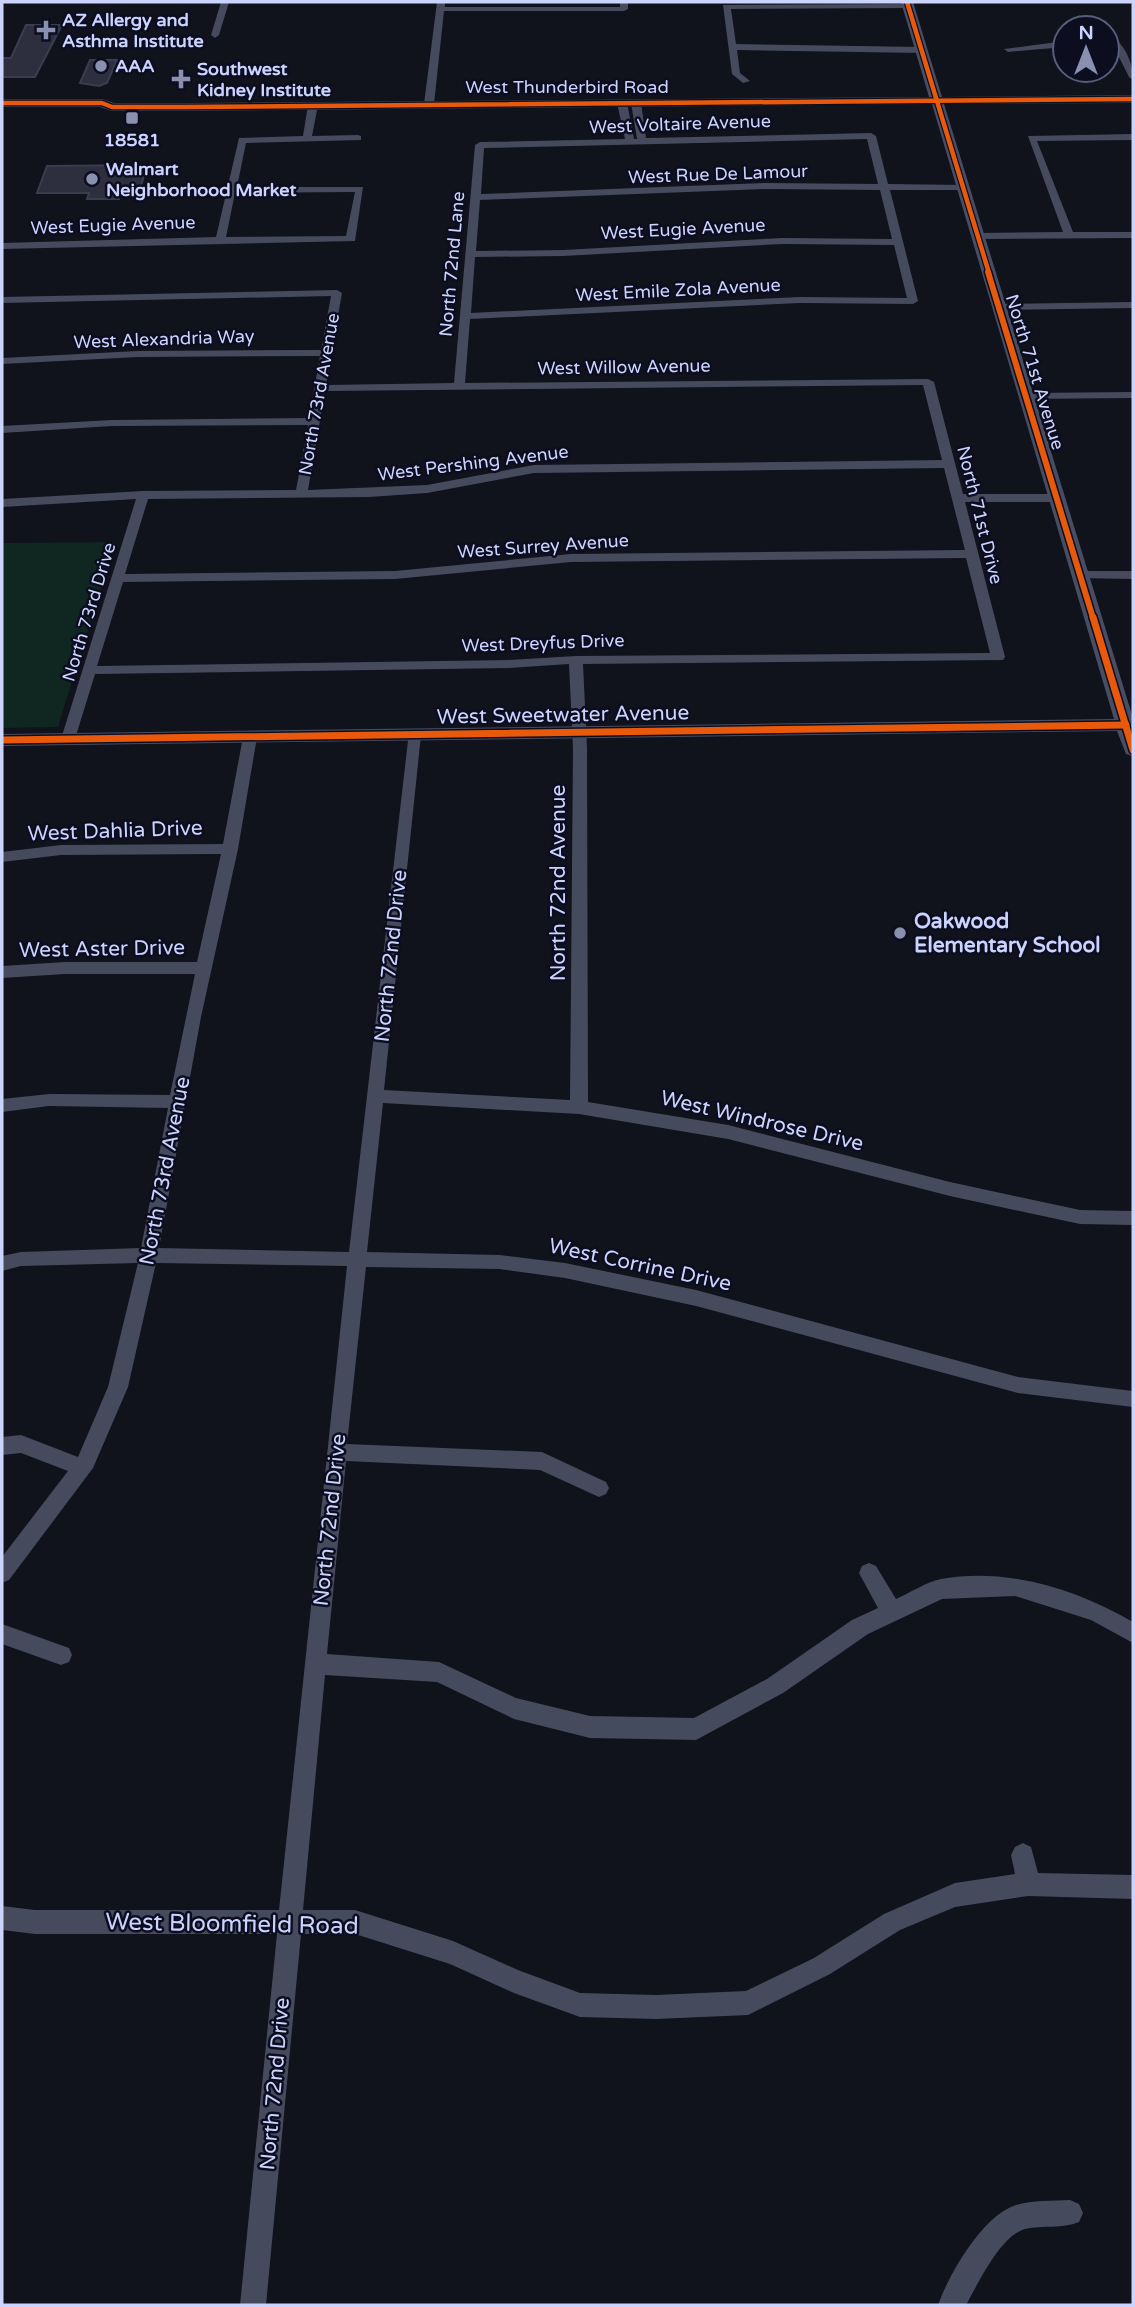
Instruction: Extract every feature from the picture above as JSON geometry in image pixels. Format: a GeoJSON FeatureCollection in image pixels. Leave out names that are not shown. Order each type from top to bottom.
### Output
{"type":"FeatureCollection","features":[{"type":"Feature","properties":{"kind":"street"},"geometry":{"type":"LineString","coordinates":[[215,35],[225,2]]}},
{"type":"Feature","properties":{"kind":"street"},"geometry":{"type":"LineString","coordinates":[[429,104],[441,6],[624,5]]}},
{"type":"Feature","properties":{"kind":"street"},"geometry":{"type":"LineString","coordinates":[[746,81],[736,74],[726,7],[908,6]]}},
{"type":"Feature","properties":{"kind":"street","name":"North 71st Avenue"},"geometry":{"type":"LineString","coordinates":[[908,6],[1133,750]]}},
{"type":"Feature","properties":{"kind":"street"},"geometry":{"type":"LineString","coordinates":[[1008,48],[1051,45]]}},
{"type":"Feature","properties":{"kind":"street"},"geometry":{"type":"LineString","coordinates":[[732,47],[921,48]]}},
{"type":"Feature","properties":{"kind":"street"},"geometry":{"type":"LineString","coordinates":[[1121,53],[1133,78]]}},
{"type":"Feature","properties":{"kind":"street","name":"West Thunderbird Road"},"geometry":{"type":"LineString","coordinates":[[2,112],[100,111],[112,107],[1133,99]]}},
{"type":"Feature","properties":{"kind":"street","name":"West Thunderbird Road"},"geometry":{"type":"LineString","coordinates":[[2,103],[102,103],[112,107]]}},
{"type":"Feature","properties":{"kind":"street"},"geometry":{"type":"LineString","coordinates":[[629,103],[642,140]]}},
{"type":"Feature","properties":{"kind":"street"},"geometry":{"type":"LineString","coordinates":[[629,103],[630,141]]}},
{"type":"Feature","properties":{"kind":"street"},"geometry":{"type":"LineString","coordinates":[[307,139],[313,105]]}},
{"type":"Feature","properties":{"kind":"street","name":"West Voltaire Avenue"},"geometry":{"type":"LineString","coordinates":[[487,143],[630,141],[753,135],[871,136],[884,186]]}},
{"type":"Feature","properties":{"kind":"street"},"geometry":{"type":"LineString","coordinates":[[1069,235],[1031,138],[1133,137]]}},
{"type":"Feature","properties":{"kind":"street"},"geometry":{"type":"LineString","coordinates":[[220,240],[242,139],[358,138]]}},
{"type":"Feature","properties":{"kind":"street","name":"North 72nd Lane"},"geometry":{"type":"LineString","coordinates":[[459,386],[475,197],[487,143]]}},
{"type":"Feature","properties":{"kind":"street","name":"West Rue De Lamour"},"geometry":{"type":"LineString","coordinates":[[475,197],[765,186],[962,187]]}},
{"type":"Feature","properties":{"kind":"street"},"geometry":{"type":"LineString","coordinates":[[884,186],[897,242]]}},
{"type":"Feature","properties":{"kind":"street","name":"West Eugie Avenue"},"geometry":{"type":"LineString","coordinates":[[2,246],[351,239],[360,189],[232,190]]}},
{"type":"Feature","properties":{"kind":"street"},"geometry":{"type":"LineString","coordinates":[[977,236],[1133,234]]}},
{"type":"Feature","properties":{"kind":"street","name":"West Eugie Avenue"},"geometry":{"type":"LineString","coordinates":[[470,254],[552,253],[782,241],[897,242]]}},
{"type":"Feature","properties":{"kind":"street","name":"West Emile Zola Avenue"},"geometry":{"type":"LineString","coordinates":[[465,316],[800,300],[894,306],[913,301],[897,242]]}},
{"type":"Feature","properties":{"kind":"street","name":"North 73rd Avenue"},"geometry":{"type":"LineString","coordinates":[[2,300],[337,293],[302,494]]}},
{"type":"Feature","properties":{"kind":"street"},"geometry":{"type":"LineString","coordinates":[[999,307],[1133,305]]}},
{"type":"Feature","properties":{"kind":"street","name":"West Alexandria Way"},"geometry":{"type":"LineString","coordinates":[[2,361],[138,354],[327,353]]}},
{"type":"Feature","properties":{"kind":"street","name":"West Willow Avenue"},"geometry":{"type":"LineString","coordinates":[[320,388],[928,382]]}},
{"type":"Feature","properties":{"kind":"street","name":"North 71st Drive"},"geometry":{"type":"LineString","coordinates":[[928,382],[998,657]]}},
{"type":"Feature","properties":{"kind":"street"},"geometry":{"type":"LineString","coordinates":[[1026,396],[1133,395]]}},
{"type":"Feature","properties":{"kind":"street"},"geometry":{"type":"LineString","coordinates":[[2,429],[112,423],[314,421]]}},
{"type":"Feature","properties":{"kind":"street","name":"West Pershing Avenue"},"geometry":{"type":"LineString","coordinates":[[2,503],[143,495],[302,494],[427,489],[534,468],[949,464]]}},
{"type":"Feature","properties":{"kind":"street","name":"North 73rd Drive"},"geometry":{"type":"LineString","coordinates":[[68,739],[143,495]]}},
{"type":"Feature","properties":{"kind":"street"},"geometry":{"type":"LineString","coordinates":[[957,498],[1056,498]]}},
{"type":"Feature","properties":{"kind":"street","name":"West Surrey Avenue"},"geometry":{"type":"LineString","coordinates":[[117,578],[383,575],[571,558],[972,554]]}},
{"type":"Feature","properties":{"kind":"street"},"geometry":{"type":"LineString","coordinates":[[1080,575],[1133,575]]}},
{"type":"Feature","properties":{"kind":"street","name":"West Dreyfus Drive"},"geometry":{"type":"LineString","coordinates":[[89,670],[509,664],[576,660],[998,657]]}},
{"type":"Feature","properties":{"kind":"street","name":"North 72nd Avenue"},"geometry":{"type":"LineString","coordinates":[[576,660],[580,733],[579,1107]]}},
{"type":"Feature","properties":{"kind":"street","name":"West Sweetwater Avenue"},"geometry":{"type":"LineString","coordinates":[[2,740],[1126,725]]}},
{"type":"Feature","properties":{"kind":"street","name":"North 72nd Drive"},"geometry":{"type":"LineString","coordinates":[[253,2305],[337,1452],[414,735]]}},
{"type":"Feature","properties":{"kind":"street","name":"North 73rd Avenue"},"geometry":{"type":"LineString","coordinates":[[2,1573],[83,1468],[118,1387],[149,1255],[250,737]]}},
{"type":"Feature","properties":{"kind":"street","name":"West Dahlia Drive"},"geometry":{"type":"LineString","coordinates":[[2,857],[61,850],[230,849]]}},
{"type":"Feature","properties":{"kind":"street","name":"West Aster Drive"},"geometry":{"type":"LineString","coordinates":[[2,972],[65,968],[203,968]]}},
{"type":"Feature","properties":{"kind":"street","name":"West Windrose Drive"},"geometry":{"type":"LineString","coordinates":[[376,1096],[579,1107],[728,1132],[950,1188],[1080,1217],[1133,1217]]}},
{"type":"Feature","properties":{"kind":"street"},"geometry":{"type":"LineString","coordinates":[[2,1105],[49,1100],[179,1102]]}},
{"type":"Feature","properties":{"kind":"street","name":"West Corrine Drive"},"geometry":{"type":"LineString","coordinates":[[2,1263],[21,1259],[149,1255],[499,1262],[576,1271],[686,1296],[1018,1385],[1133,1399]]}},
{"type":"Feature","properties":{"kind":"street"},"geometry":{"type":"LineString","coordinates":[[2,1447],[21,1444],[83,1468]]}},
{"type":"Feature","properties":{"kind":"street"},"geometry":{"type":"LineString","coordinates":[[337,1452],[542,1461],[599,1488]]}},
{"type":"Feature","properties":{"kind":"street"},"geometry":{"type":"LineString","coordinates":[[869,1573],[891,1612]]}},
{"type":"Feature","properties":{"kind":"street"},"geometry":{"type":"LineString","coordinates":[[317,1664],[439,1672],[514,1709],[590,1727],[696,1729],[775,1686],[860,1627],[940,1589],[1015,1586],[1097,1612],[1133,1633]]}},
{"type":"Feature","properties":{"kind":"street"},"geometry":{"type":"LineString","coordinates":[[2,1634],[61,1655]]}},
{"type":"Feature","properties":{"kind":"street"},"geometry":{"type":"LineString","coordinates":[[1023,1855],[1028,1884]]}},
{"type":"Feature","properties":{"kind":"street","name":"West Bloomfield Road"},"geometry":{"type":"LineString","coordinates":[[2,1917],[35,1922],[355,1922],[453,1953],[514,1981],[580,2005],[656,2007],[748,2003],[822,1966],[892,1922],[955,1895],[1028,1884],[1133,1887]]}},
{"type":"Feature","properties":{"kind":"street"},"geometry":{"type":"LineString","coordinates":[[951,2305],[986,2244],[1018,2217],[1070,2213]]}},
{"type":"Feature","properties":{"kind":"green space"},"geometry":{"type":"Polygon","coordinates":[[[115,542],[58,727],[2,728],[2,543],[115,542]]]}},
{"type":"Feature","properties":{"kind":"building"},"geometry":{"type":"Polygon","coordinates":[[[26,25],[62,25],[35,77],[2,77],[2,58],[11,58],[26,25]]]}},
{"type":"Feature","properties":{"kind":"building","name":"AAA"},"geometry":{"type":"Polygon","coordinates":[[[90,60],[117,60],[107,83],[99,86],[80,83],[90,60]]]}},
{"type":"Feature","properties":{"kind":"building","name":"Walmart Neighborhood Market"},"geometry":{"type":"Polygon","coordinates":[[[147,165],[139,193],[120,193],[119,199],[87,199],[89,193],[37,193],[47,166],[147,165]]]}},
{"type":"Feature","properties":{"kind":"cycle path"},"geometry":{"type":"LineString","coordinates":[[907,2],[1133,750]]}},
{"type":"Feature","properties":{"kind":"cycle path"},"geometry":{"type":"LineString","coordinates":[[2,103],[102,103],[112,107],[186,107],[1133,99]]}},
{"type":"Feature","properties":{"kind":"cycle path"},"geometry":{"type":"LineString","coordinates":[[2,740],[1126,725]]}},
{"type":"Feature","properties":{"kind":"place","name":"AZ Allergy and Asthma Institute"},"geometry":{"type":"Point","coordinates":[46,30]}},
{"type":"Feature","properties":{"kind":"place","name":"AAA"},"geometry":{"type":"Point","coordinates":[101,66]}},
{"type":"Feature","properties":{"kind":"place","name":"Southwest Kidney Institute"},"geometry":{"type":"Point","coordinates":[181,79]}},
{"type":"Feature","properties":{"kind":"place","name":"18581"},"geometry":{"type":"Point","coordinates":[132,118]}},
{"type":"Feature","properties":{"kind":"place","name":"Walmart Neighborhood Market"},"geometry":{"type":"Point","coordinates":[92,179]}},
{"type":"Feature","properties":{"kind":"place","name":"Oakwood Elementary School"},"geometry":{"type":"Point","coordinates":[900,933]}}]}
